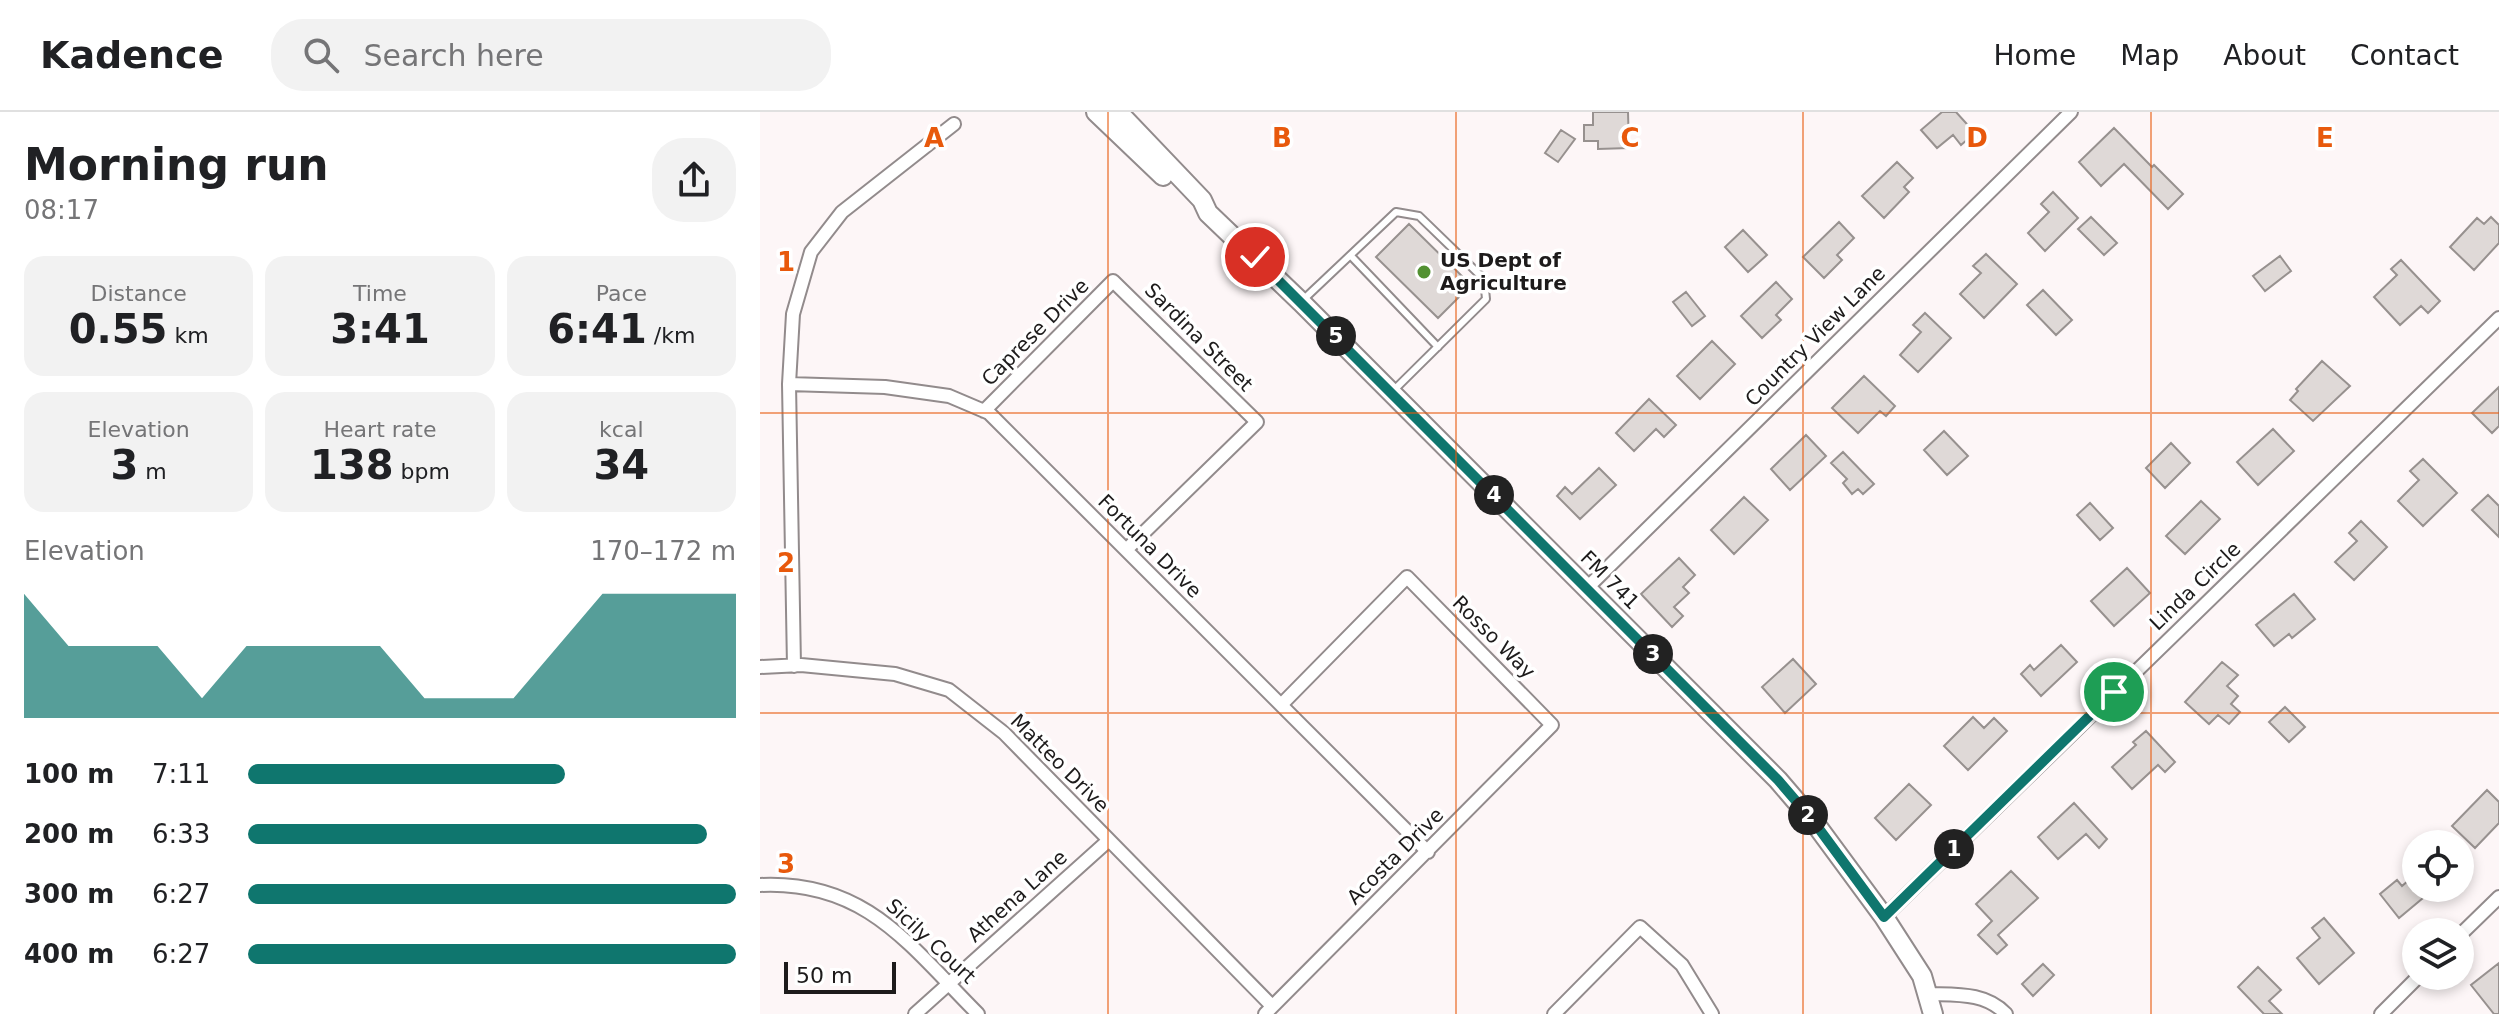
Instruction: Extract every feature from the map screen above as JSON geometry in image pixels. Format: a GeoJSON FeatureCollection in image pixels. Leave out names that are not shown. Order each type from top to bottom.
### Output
{"type":"FeatureCollection","features":[{"type":"Feature","properties":{"kind":"main road","name":"FM 741"},"geometry":{"type":"LineString","coordinates":[[1096,112],[1301,302],[1778,780],[1814,822],[1884,917],[1922,976],[1933,1014]]}},
{"type":"Feature","properties":{"kind":"main road","name":"FM 741"},"geometry":{"type":"LineString","coordinates":[[1118,112],[1202,200],[1208,213]]}},
{"type":"Feature","properties":{"kind":"street","name":"Country View Lane"},"geometry":{"type":"LineString","coordinates":[[1587,588],[2071,112]]}},
{"type":"Feature","properties":{"kind":"street"},"geometry":{"type":"LineString","coordinates":[[794,666],[789,384],[793,314],[811,252],[842,212],[954,124]]}},
{"type":"Feature","properties":{"kind":"street","name":"Caprese Drive"},"geometry":{"type":"LineString","coordinates":[[984,411],[1113,281]]}},
{"type":"Feature","properties":{"kind":"street","name":"Sardina Street"},"geometry":{"type":"LineString","coordinates":[[1113,281],[1257,422],[1126,550]]}},
{"type":"Feature","properties":{"kind":"street","name":"Linda Circle"},"geometry":{"type":"LineString","coordinates":[[1884,917],[2499,318]]}},
{"type":"Feature","properties":{"kind":"street","name":"Fortuna Drive"},"geometry":{"type":"LineString","coordinates":[[789,384],[885,387],[949,396],[984,411],[1428,852]]}},
{"type":"Feature","properties":{"kind":"street","name":"Rosso Way"},"geometry":{"type":"LineString","coordinates":[[1281,705],[1407,577],[1552,725]]}},
{"type":"Feature","properties":{"kind":"street","name":"Matteo Drive"},"geometry":{"type":"LineString","coordinates":[[760,667],[794,666],[895,674],[949,690],[1004,733],[1268,1010]]}},
{"type":"Feature","properties":{"kind":"street","name":"Acosta Drive"},"geometry":{"type":"LineString","coordinates":[[1268,1010],[1552,725]]}},
{"type":"Feature","properties":{"kind":"street","name":"Athena Lane"},"geometry":{"type":"LineString","coordinates":[[915,1014],[1109,840]]}},
{"type":"Feature","properties":{"kind":"street","name":"Sicily Court"},"geometry":{"type":"LineString","coordinates":[[760,885],[786,884],[823,890],[859,904],[888,925],[978,1014]]}},
{"type":"Feature","properties":{"kind":"street"},"geometry":{"type":"LineString","coordinates":[[2474,921],[2499,897]]}},
{"type":"Feature","properties":{"kind":"street"},"geometry":{"type":"LineString","coordinates":[[1554,1014],[1640,927],[1682,965],[1712,1014]]}},
{"type":"Feature","properties":{"kind":"street"},"geometry":{"type":"LineString","coordinates":[[2381,1014],[2405,990]]}},
{"type":"Feature","properties":{"kind":"street"},"geometry":{"type":"LineString","coordinates":[[1928,994],[1974,996],[2006,1014]]}},
{"type":"Feature","properties":{"kind":"lane"},"geometry":{"type":"LineString","coordinates":[[1301,302],[1396,212],[1419,216],[1484,279],[1486,299],[1392,392]]}},
{"type":"Feature","properties":{"kind":"lane"},"geometry":{"type":"LineString","coordinates":[[1351,256],[1438,347]]}},
{"type":"Feature","properties":{"kind":"building"},"geometry":{"type":"Polygon","coordinates":[[[1593,112],[1628,112],[1629,148],[1598,149],[1598,141],[1584,141],[1584,125],[1593,125],[1593,112]]]}},
{"type":"Feature","properties":{"kind":"building"},"geometry":{"type":"Polygon","coordinates":[[[1942,112],[1956,112],[1975,133],[1961,145],[1953,135],[1937,148],[1921,130],[1942,112]]]}},
{"type":"Feature","properties":{"kind":"building"},"geometry":{"type":"Polygon","coordinates":[[[2114,128],[2183,194],[2168,209],[2124,164],[2101,186],[2079,162],[2114,128]]]}},
{"type":"Feature","properties":{"kind":"building"},"geometry":{"type":"Polygon","coordinates":[[[1561,130],[1575,139],[1558,162],[1545,153],[1561,130]]]}},
{"type":"Feature","properties":{"kind":"building"},"geometry":{"type":"Polygon","coordinates":[[[1897,162],[1913,178],[1904,187],[1909,192],[1884,218],[1862,196],[1897,162]]]}},
{"type":"Feature","properties":{"kind":"building"},"geometry":{"type":"Polygon","coordinates":[[[2053,192],[2078,218],[2045,251],[2028,233],[2049,212],[2041,204],[2053,192]]]}},
{"type":"Feature","properties":{"kind":"building"},"geometry":{"type":"Polygon","coordinates":[[[2091,217],[2117,243],[2104,255],[2078,229],[2091,217]]]}},
{"type":"Feature","properties":{"kind":"building"},"geometry":{"type":"Polygon","coordinates":[[[2491,217],[2499,225],[2499,243],[2474,270],[2450,247],[2477,218],[2484,224],[2491,217]]]}},
{"type":"Feature","properties":{"kind":"building"},"geometry":{"type":"Polygon","coordinates":[[[1839,222],[1854,238],[1837,255],[1842,260],[1824,278],[1803,257],[1839,222]]]}},
{"type":"Feature","properties":{"kind":"building","name":"US Dept of Agriculture"},"geometry":{"type":"Polygon","coordinates":[[[1409,224],[1471,285],[1438,318],[1376,257],[1409,224]]]}},
{"type":"Feature","properties":{"kind":"building"},"geometry":{"type":"Polygon","coordinates":[[[1743,230],[1767,255],[1748,272],[1725,247],[1743,230]]]}},
{"type":"Feature","properties":{"kind":"building"},"geometry":{"type":"Polygon","coordinates":[[[1986,254],[2017,284],[1984,318],[1960,294],[1981,273],[1973,266],[1986,254]]]}},
{"type":"Feature","properties":{"kind":"building"},"geometry":{"type":"Polygon","coordinates":[[[2280,256],[2291,271],[2265,291],[2253,276],[2280,256]]]}},
{"type":"Feature","properties":{"kind":"building"},"geometry":{"type":"Polygon","coordinates":[[[2401,260],[2440,301],[2428,313],[2421,306],[2400,325],[2374,297],[2397,275],[2391,269],[2401,260]]]}},
{"type":"Feature","properties":{"kind":"building"},"geometry":{"type":"Polygon","coordinates":[[[1776,282],[1792,299],[1776,315],[1781,320],[1762,338],[1741,316],[1776,282]]]}},
{"type":"Feature","properties":{"kind":"building"},"geometry":{"type":"Polygon","coordinates":[[[2043,290],[2072,320],[2056,335],[2027,305],[2043,290]]]}},
{"type":"Feature","properties":{"kind":"building"},"geometry":{"type":"Polygon","coordinates":[[[1686,292],[1705,316],[1692,326],[1673,302],[1686,292]]]}},
{"type":"Feature","properties":{"kind":"building"},"geometry":{"type":"Polygon","coordinates":[[[1925,313],[1951,338],[1918,372],[1900,355],[1921,332],[1913,325],[1925,313]]]}},
{"type":"Feature","properties":{"kind":"building"},"geometry":{"type":"Polygon","coordinates":[[[1712,341],[1735,364],[1700,399],[1677,376],[1712,341]]]}},
{"type":"Feature","properties":{"kind":"building"},"geometry":{"type":"Polygon","coordinates":[[[2322,361],[2350,386],[2313,421],[2290,400],[2322,361]]]}},
{"type":"Feature","properties":{"kind":"building"},"geometry":{"type":"Polygon","coordinates":[[[1864,376],[1895,406],[1886,416],[1880,411],[1858,433],[1832,408],[1864,376]]]}},
{"type":"Feature","properties":{"kind":"building"},"geometry":{"type":"Polygon","coordinates":[[[2499,387],[2499,426],[2492,433],[2472,413],[2499,387]]]}},
{"type":"Feature","properties":{"kind":"building"},"geometry":{"type":"Polygon","coordinates":[[[1649,399],[1676,425],[1664,437],[1656,429],[1634,451],[1616,433],[1649,399]]]}},
{"type":"Feature","properties":{"kind":"building"},"geometry":{"type":"Polygon","coordinates":[[[2273,429],[2294,451],[2258,485],[2237,462],[2273,429]]]}},
{"type":"Feature","properties":{"kind":"building"},"geometry":{"type":"Polygon","coordinates":[[[1944,431],[1968,456],[1947,475],[1924,450],[1944,431]]]}},
{"type":"Feature","properties":{"kind":"building"},"geometry":{"type":"Polygon","coordinates":[[[1806,435],[1826,456],[1790,490],[1771,469],[1806,435]]]}},
{"type":"Feature","properties":{"kind":"building"},"geometry":{"type":"Polygon","coordinates":[[[2171,443],[2190,463],[2165,488],[2146,468],[2171,443]]]}},
{"type":"Feature","properties":{"kind":"building"},"geometry":{"type":"Polygon","coordinates":[[[1843,452],[1874,484],[1863,494],[1858,489],[1852,494],[1843,483],[1847,479],[1831,463],[1843,452]]]}},
{"type":"Feature","properties":{"kind":"building"},"geometry":{"type":"Polygon","coordinates":[[[2423,459],[2457,493],[2423,526],[2398,501],[2419,480],[2410,471],[2423,459]]]}},
{"type":"Feature","properties":{"kind":"building"},"geometry":{"type":"Polygon","coordinates":[[[1599,468],[1616,485],[1580,519],[1557,496],[1565,487],[1572,494],[1599,468]]]}},
{"type":"Feature","properties":{"kind":"building"},"geometry":{"type":"Polygon","coordinates":[[[2488,495],[2499,506],[2499,537],[2472,510],[2488,495]]]}},
{"type":"Feature","properties":{"kind":"building"},"geometry":{"type":"Polygon","coordinates":[[[1744,497],[1768,520],[1734,554],[1711,530],[1744,497]]]}},
{"type":"Feature","properties":{"kind":"building"},"geometry":{"type":"Polygon","coordinates":[[[2201,501],[2220,519],[2185,554],[2166,536],[2201,501]]]}},
{"type":"Feature","properties":{"kind":"building"},"geometry":{"type":"Polygon","coordinates":[[[2090,503],[2113,528],[2100,540],[2077,515],[2090,503]]]}},
{"type":"Feature","properties":{"kind":"building"},"geometry":{"type":"Polygon","coordinates":[[[2361,521],[2387,547],[2354,580],[2335,562],[2357,541],[2349,533],[2361,521]]]}},
{"type":"Feature","properties":{"kind":"building"},"geometry":{"type":"Polygon","coordinates":[[[1679,558],[1695,575],[1683,587],[1689,593],[1674,607],[1683,616],[1672,627],[1641,594],[1679,558]]]}},
{"type":"Feature","properties":{"kind":"building"},"geometry":{"type":"Polygon","coordinates":[[[2127,568],[2150,593],[2114,626],[2091,601],[2127,568]]]}},
{"type":"Feature","properties":{"kind":"building"},"geometry":{"type":"Polygon","coordinates":[[[2294,594],[2315,619],[2292,638],[2289,634],[2274,646],[2256,625],[2294,594]]]}},
{"type":"Feature","properties":{"kind":"building"},"geometry":{"type":"Polygon","coordinates":[[[2061,645],[2077,662],[2041,696],[2021,674],[2030,665],[2034,670],[2061,645]]]}},
{"type":"Feature","properties":{"kind":"building"},"geometry":{"type":"Polygon","coordinates":[[[1793,659],[1816,684],[1785,713],[1762,687],[1793,659]]]}},
{"type":"Feature","properties":{"kind":"building"},"geometry":{"type":"Polygon","coordinates":[[[2222,662],[2238,675],[2227,686],[2238,696],[2231,704],[2240,712],[2229,724],[2218,715],[2209,724],[2185,702],[2222,662]]]}},
{"type":"Feature","properties":{"kind":"building"},"geometry":{"type":"Polygon","coordinates":[[[2285,707],[2305,727],[2289,742],[2269,722],[2285,707]]]}},
{"type":"Feature","properties":{"kind":"building"},"geometry":{"type":"Polygon","coordinates":[[[1973,717],[1984,728],[1994,718],[2007,731],[1968,770],[1944,746],[1973,717]]]}},
{"type":"Feature","properties":{"kind":"building"},"geometry":{"type":"Polygon","coordinates":[[[2146,731],[2175,762],[2165,772],[2158,765],[2132,789],[2112,767],[2146,731]]]}},
{"type":"Feature","properties":{"kind":"building"},"geometry":{"type":"Polygon","coordinates":[[[1909,784],[1931,805],[1896,840],[1875,818],[1909,784]]]}},
{"type":"Feature","properties":{"kind":"building"},"geometry":{"type":"Polygon","coordinates":[[[2487,790],[2499,802],[2499,823],[2475,848],[2474,830],[2456,830],[2452,826],[2487,790]]]}},
{"type":"Feature","properties":{"kind":"building"},"geometry":{"type":"Polygon","coordinates":[[[2074,803],[2107,839],[2099,848],[2086,834],[2058,859],[2038,837],[2074,803]]]}},
{"type":"Feature","properties":{"kind":"building"},"geometry":{"type":"Polygon","coordinates":[[[2011,871],[2038,898],[1998,935],[2007,945],[1997,954],[1978,935],[1992,921],[1976,904],[2011,871]]]}},
{"type":"Feature","properties":{"kind":"building"},"geometry":{"type":"Polygon","coordinates":[[[2397,880],[2402,886],[2402,902],[2418,902],[2399,918],[2380,894],[2397,880]]]}},
{"type":"Feature","properties":{"kind":"building"},"geometry":{"type":"Polygon","coordinates":[[[2324,918],[2354,953],[2319,984],[2297,958],[2320,938],[2312,928],[2324,918]]]}},
{"type":"Feature","properties":{"kind":"building"},"geometry":{"type":"Polygon","coordinates":[[[2499,963],[2499,1014],[2494,1014],[2474,989],[2474,983],[2499,963]]]}},
{"type":"Feature","properties":{"kind":"building"},"geometry":{"type":"Polygon","coordinates":[[[2043,964],[2054,975],[2033,996],[2022,984],[2043,964]]]}},
{"type":"Feature","properties":{"kind":"building"},"geometry":{"type":"Polygon","coordinates":[[[2258,967],[2281,990],[2269,1001],[2282,1014],[2264,1014],[2238,987],[2258,967]]]}},
{"type":"Feature","properties":{"kind":"place","name":"US Dept of Agriculture"},"geometry":{"type":"Point","coordinates":[1424,272]}},
{"type":"Feature","properties":{"kind":"route"},"geometry":{"type":"LineString","coordinates":[[1255,257],[1778,780],[1814,822],[1884,917],[2114,692]]}}]}
